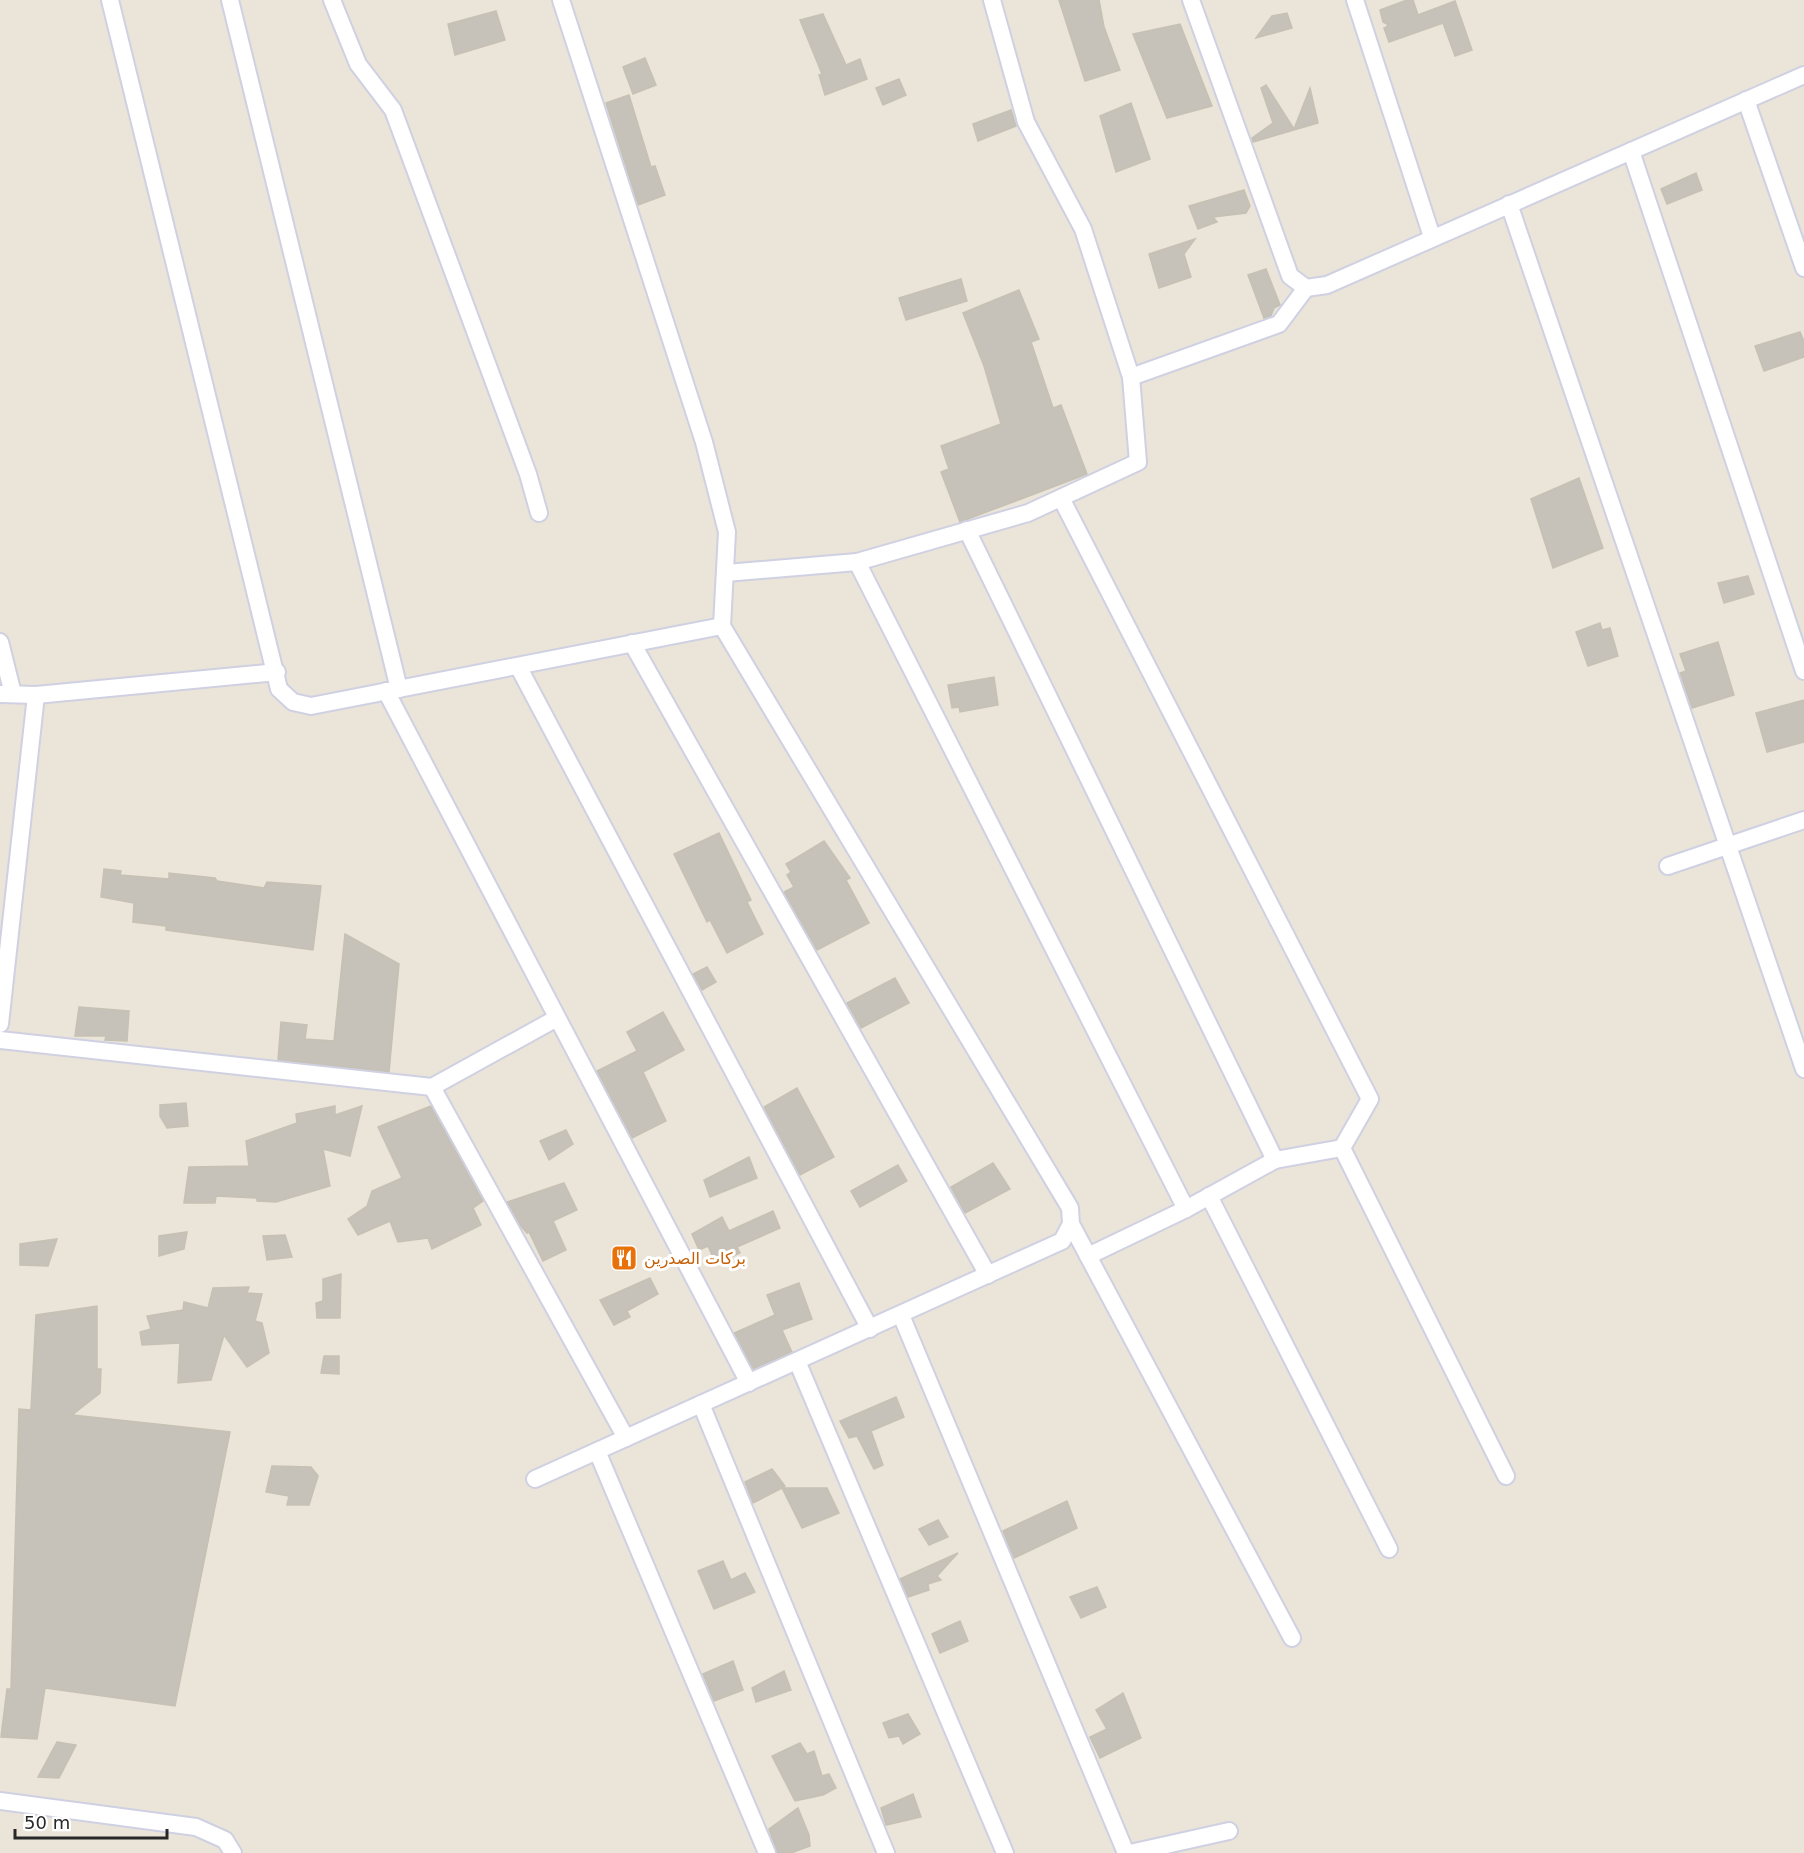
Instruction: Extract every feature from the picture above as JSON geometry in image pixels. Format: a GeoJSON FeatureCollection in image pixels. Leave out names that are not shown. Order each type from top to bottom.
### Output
{"type":"FeatureCollection","features":[{"type":"Feature","properties":{"kind":"street"},"geometry":{"type":"LineString","coordinates":[[111,0],[277,672],[279,689],[293,702],[312,706],[722,626]]}},
{"type":"Feature","properties":{"kind":"street"},"geometry":{"type":"LineString","coordinates":[[230,0],[393,690],[557,1018],[749,1383]]}},
{"type":"Feature","properties":{"kind":"street"},"geometry":{"type":"LineString","coordinates":[[332,0],[358,64],[393,110],[528,474],[539,513]]}},
{"type":"Feature","properties":{"kind":"street"},"geometry":{"type":"LineString","coordinates":[[561,0],[704,442],[727,532],[722,626],[1070,1208],[1071,1224],[1292,1638]]}},
{"type":"Feature","properties":{"kind":"street"},"geometry":{"type":"LineString","coordinates":[[726,573],[857,562],[1028,513],[1138,462],[1131,377],[1083,230],[1026,122],[992,0]]}},
{"type":"Feature","properties":{"kind":"street"},"geometry":{"type":"LineString","coordinates":[[1191,0],[1290,276],[1306,288],[1327,285],[1804,75]]}},
{"type":"Feature","properties":{"kind":"street"},"geometry":{"type":"LineString","coordinates":[[1355,0],[1432,237]]}},
{"type":"Feature","properties":{"kind":"street"},"geometry":{"type":"LineString","coordinates":[[1746,100],[1804,268]]}},
{"type":"Feature","properties":{"kind":"street"},"geometry":{"type":"LineString","coordinates":[[1631,151],[1804,671]]}},
{"type":"Feature","properties":{"kind":"street"},"geometry":{"type":"LineString","coordinates":[[1509,204],[1804,1070]]}},
{"type":"Feature","properties":{"kind":"street"},"geometry":{"type":"LineString","coordinates":[[1131,377],[1279,324],[1306,288]]}},
{"type":"Feature","properties":{"kind":"street"},"geometry":{"type":"LineString","coordinates":[[1061,498],[1370,1099],[1342,1148]]}},
{"type":"Feature","properties":{"kind":"street"},"geometry":{"type":"LineString","coordinates":[[967,530],[1275,1160]]}},
{"type":"Feature","properties":{"kind":"street"},"geometry":{"type":"LineString","coordinates":[[857,562],[1186,1209]]}},
{"type":"Feature","properties":{"kind":"street"},"geometry":{"type":"LineString","coordinates":[[0,642],[7,694],[36,695],[277,672]]}},
{"type":"Feature","properties":{"kind":"street"},"geometry":{"type":"LineString","coordinates":[[632,643],[988,1275]]}},
{"type":"Feature","properties":{"kind":"street"},"geometry":{"type":"LineString","coordinates":[[518,666],[870,1329]]}},
{"type":"Feature","properties":{"kind":"street"},"geometry":{"type":"LineString","coordinates":[[0,1024],[36,695]]}},
{"type":"Feature","properties":{"kind":"street"},"geometry":{"type":"LineString","coordinates":[[1668,866],[1804,820]]}},
{"type":"Feature","properties":{"kind":"street"},"geometry":{"type":"LineString","coordinates":[[0,1040],[432,1087],[557,1018]]}},
{"type":"Feature","properties":{"kind":"street"},"geometry":{"type":"LineString","coordinates":[[432,1087],[626,1438]]}},
{"type":"Feature","properties":{"kind":"street"},"geometry":{"type":"LineString","coordinates":[[1088,1256],[1186,1209],[1275,1160],[1342,1148]]}},
{"type":"Feature","properties":{"kind":"street"},"geometry":{"type":"LineString","coordinates":[[1342,1148],[1506,1476]]}},
{"type":"Feature","properties":{"kind":"street"},"geometry":{"type":"LineString","coordinates":[[1209,1196],[1389,1549]]}},
{"type":"Feature","properties":{"kind":"street"},"geometry":{"type":"LineString","coordinates":[[535,1479],[1062,1241],[1071,1224]]}},
{"type":"Feature","properties":{"kind":"street"},"geometry":{"type":"LineString","coordinates":[[901,1315],[1128,1853],[1229,1831]]}},
{"type":"Feature","properties":{"kind":"street"},"geometry":{"type":"LineString","coordinates":[[797,1361],[1005,1853]]}},
{"type":"Feature","properties":{"kind":"street"},"geometry":{"type":"LineString","coordinates":[[701,1404],[886,1853]]}},
{"type":"Feature","properties":{"kind":"street"},"geometry":{"type":"LineString","coordinates":[[597,1451],[767,1853]]}},
{"type":"Feature","properties":{"kind":"street"},"geometry":{"type":"LineString","coordinates":[[0,1801],[196,1827],[225,1840],[233,1853]]}},
{"type":"Feature","properties":{"kind":"building"},"geometry":{"type":"Polygon","coordinates":[[[1059,0],[1099,0],[1104,27],[1120,70],[1085,81],[1059,0]]]}},
{"type":"Feature","properties":{"kind":"building"},"geometry":{"type":"Polygon","coordinates":[[[1413,0],[1418,15],[1455,1],[1472,50],[1455,56],[1443,23],[1389,42],[1384,28],[1388,26],[1383,22],[1380,10],[1413,0]]]}},
{"type":"Feature","properties":{"kind":"building"},"geometry":{"type":"Polygon","coordinates":[[[496,11],[505,40],[455,55],[448,24],[496,11]]]}},
{"type":"Feature","properties":{"kind":"building"},"geometry":{"type":"Polygon","coordinates":[[[1287,13],[1292,28],[1256,38],[1272,16],[1287,13]]]}},
{"type":"Feature","properties":{"kind":"building"},"geometry":{"type":"Polygon","coordinates":[[[823,14],[846,65],[860,59],[867,79],[825,95],[819,75],[822,74],[800,20],[823,14]]]}},
{"type":"Feature","properties":{"kind":"building"},"geometry":{"type":"Polygon","coordinates":[[[1180,24],[1212,106],[1167,118],[1133,34],[1180,24]]]}},
{"type":"Feature","properties":{"kind":"building"},"geometry":{"type":"Polygon","coordinates":[[[645,58],[656,85],[633,94],[623,67],[645,58]]]}},
{"type":"Feature","properties":{"kind":"building"},"geometry":{"type":"Polygon","coordinates":[[[899,79],[906,95],[883,105],[876,88],[899,79]]]}},
{"type":"Feature","properties":{"kind":"building"},"geometry":{"type":"Polygon","coordinates":[[[1266,85],[1294,129],[1310,88],[1318,123],[1253,142],[1252,138],[1273,123],[1261,88],[1266,85]]]}},
{"type":"Feature","properties":{"kind":"building"},"geometry":{"type":"Polygon","coordinates":[[[629,95],[651,167],[655,166],[665,195],[638,205],[606,103],[629,95]]]}},
{"type":"Feature","properties":{"kind":"building"},"geometry":{"type":"Polygon","coordinates":[[[1131,103],[1150,159],[1116,172],[1100,116],[1131,103]]]}},
{"type":"Feature","properties":{"kind":"building"},"geometry":{"type":"Polygon","coordinates":[[[1011,110],[1016,126],[978,141],[973,124],[1011,110]]]}},
{"type":"Feature","properties":{"kind":"building"},"geometry":{"type":"Polygon","coordinates":[[[1696,173],[1702,190],[1667,204],[1661,189],[1696,173]]]}},
{"type":"Feature","properties":{"kind":"building"},"geometry":{"type":"Polygon","coordinates":[[[1244,190],[1250,206],[1246,213],[1213,217],[1217,222],[1198,229],[1189,206],[1244,190]]]}},
{"type":"Feature","properties":{"kind":"building"},"geometry":{"type":"Polygon","coordinates":[[[1195,239],[1184,254],[1191,277],[1159,288],[1149,254],[1195,239]]]}},
{"type":"Feature","properties":{"kind":"building"},"geometry":{"type":"Polygon","coordinates":[[[1266,269],[1280,305],[1274,308],[1271,316],[1264,318],[1248,275],[1266,269]]]}},
{"type":"Feature","properties":{"kind":"building"},"geometry":{"type":"Polygon","coordinates":[[[961,279],[967,301],[906,320],[899,298],[961,279]]]}},
{"type":"Feature","properties":{"kind":"building"},"geometry":{"type":"Polygon","coordinates":[[[1019,290],[1039,339],[1031,342],[1053,408],[1061,405],[1087,474],[960,522],[941,472],[949,469],[941,446],[1001,424],[984,366],[963,313],[1019,290]]]}},
{"type":"Feature","properties":{"kind":"building"},"geometry":{"type":"Polygon","coordinates":[[[1800,332],[1804,341],[1804,357],[1764,371],[1755,346],[1800,332]]]}},
{"type":"Feature","properties":{"kind":"building"},"geometry":{"type":"Polygon","coordinates":[[[1579,478],[1603,548],[1553,568],[1531,499],[1579,478]]]}},
{"type":"Feature","properties":{"kind":"building"},"geometry":{"type":"Polygon","coordinates":[[[1748,576],[1754,594],[1724,603],[1718,583],[1748,576]]]}},
{"type":"Feature","properties":{"kind":"building"},"geometry":{"type":"Polygon","coordinates":[[[1600,623],[1602,630],[1610,628],[1618,656],[1588,666],[1576,632],[1600,623]]]}},
{"type":"Feature","properties":{"kind":"building"},"geometry":{"type":"Polygon","coordinates":[[[1718,642],[1734,695],[1692,708],[1680,673],[1686,671],[1680,654],[1718,642]]]}},
{"type":"Feature","properties":{"kind":"building"},"geometry":{"type":"Polygon","coordinates":[[[994,677],[998,705],[960,712],[959,707],[952,708],[948,685],[994,677]]]}},
{"type":"Feature","properties":{"kind":"building"},"geometry":{"type":"Polygon","coordinates":[[[1804,700],[1804,742],[1767,752],[1756,713],[1804,700]]]}},
{"type":"Feature","properties":{"kind":"building"},"geometry":{"type":"Polygon","coordinates":[[[719,833],[751,900],[747,902],[763,934],[727,953],[710,920],[707,922],[674,854],[719,833]]]}},
{"type":"Feature","properties":{"kind":"building"},"geometry":{"type":"Polygon","coordinates":[[[824,841],[850,878],[846,880],[869,923],[817,950],[784,892],[794,887],[787,875],[791,872],[786,864],[824,841]]]}},
{"type":"Feature","properties":{"kind":"building"},"geometry":{"type":"Polygon","coordinates":[[[104,869],[121,871],[120,875],[169,879],[169,873],[215,878],[217,881],[264,888],[267,882],[321,886],[313,950],[166,930],[166,926],[133,922],[134,903],[101,897],[104,869]]]}},
{"type":"Feature","properties":{"kind":"building"},"geometry":{"type":"Polygon","coordinates":[[[345,934],[399,964],[389,1072],[278,1060],[281,1022],[307,1025],[305,1039],[334,1041],[345,934]]]}},
{"type":"Feature","properties":{"kind":"building"},"geometry":{"type":"Polygon","coordinates":[[[707,967],[716,982],[702,990],[693,974],[707,967]]]}},
{"type":"Feature","properties":{"kind":"building"},"geometry":{"type":"Polygon","coordinates":[[[895,978],[909,1003],[861,1028],[847,1003],[895,978]]]}},
{"type":"Feature","properties":{"kind":"building"},"geometry":{"type":"Polygon","coordinates":[[[79,1007],[129,1011],[127,1041],[105,1040],[106,1036],[75,1036],[79,1007]]]}},
{"type":"Feature","properties":{"kind":"building"},"geometry":{"type":"Polygon","coordinates":[[[663,1012],[684,1050],[643,1072],[666,1121],[632,1138],[597,1071],[637,1051],[627,1032],[663,1012]]]}},
{"type":"Feature","properties":{"kind":"building"},"geometry":{"type":"Polygon","coordinates":[[[797,1088],[834,1157],[800,1175],[764,1107],[797,1088]]]}},
{"type":"Feature","properties":{"kind":"building"},"geometry":{"type":"Polygon","coordinates":[[[186,1103],[188,1126],[167,1128],[160,1116],[160,1105],[186,1103]]]}},
{"type":"Feature","properties":{"kind":"building"},"geometry":{"type":"Polygon","coordinates":[[[335,1106],[335,1115],[362,1106],[350,1156],[323,1149],[330,1186],[276,1202],[257,1201],[257,1198],[216,1196],[215,1203],[184,1203],[189,1167],[249,1166],[246,1141],[297,1123],[296,1114],[335,1106]]]}},
{"type":"Feature","properties":{"kind":"building"},"geometry":{"type":"Polygon","coordinates":[[[431,1106],[483,1201],[473,1208],[481,1225],[432,1249],[428,1238],[398,1242],[390,1221],[358,1235],[348,1219],[367,1206],[372,1191],[402,1178],[378,1127],[431,1106]]]}},
{"type":"Feature","properties":{"kind":"building"},"geometry":{"type":"Polygon","coordinates":[[[566,1130],[573,1144],[549,1160],[540,1141],[566,1130]]]}},
{"type":"Feature","properties":{"kind":"building"},"geometry":{"type":"Polygon","coordinates":[[[749,1157],[757,1178],[710,1197],[704,1180],[749,1157]]]}},
{"type":"Feature","properties":{"kind":"building"},"geometry":{"type":"Polygon","coordinates":[[[993,1163],[1010,1189],[965,1213],[951,1187],[993,1163]]]}},
{"type":"Feature","properties":{"kind":"building"},"geometry":{"type":"Polygon","coordinates":[[[898,1165],[907,1181],[860,1207],[851,1191],[898,1165]]]}},
{"type":"Feature","properties":{"kind":"building"},"geometry":{"type":"Polygon","coordinates":[[[564,1183],[577,1210],[553,1221],[566,1250],[543,1261],[529,1232],[527,1233],[520,1225],[507,1202],[564,1183]]]}},
{"type":"Feature","properties":{"kind":"building"},"geometry":{"type":"Polygon","coordinates":[[[773,1211],[780,1228],[737,1247],[740,1253],[716,1264],[708,1246],[699,1250],[692,1234],[722,1217],[729,1231],[773,1211]]]}},
{"type":"Feature","properties":{"kind":"building"},"geometry":{"type":"Polygon","coordinates":[[[187,1232],[184,1249],[159,1256],[159,1236],[187,1232]]]}},
{"type":"Feature","properties":{"kind":"building"},"geometry":{"type":"Polygon","coordinates":[[[285,1235],[292,1257],[267,1260],[263,1236],[285,1235]]]}},
{"type":"Feature","properties":{"kind":"building"},"geometry":{"type":"Polygon","coordinates":[[[57,1239],[48,1266],[20,1265],[20,1244],[57,1239]]]}},
{"type":"Feature","properties":{"kind":"building"},"geometry":{"type":"Polygon","coordinates":[[[341,1274],[340,1318],[317,1318],[316,1303],[323,1301],[323,1279],[341,1274]]]}},
{"type":"Feature","properties":{"kind":"building"},"geometry":{"type":"Polygon","coordinates":[[[650,1278],[658,1294],[627,1311],[630,1317],[614,1325],[600,1300],[650,1278]]]}},
{"type":"Feature","properties":{"kind":"building"},"geometry":{"type":"Polygon","coordinates":[[[799,1283],[812,1319],[782,1330],[792,1352],[753,1369],[734,1333],[775,1315],[767,1295],[799,1283]]]}},
{"type":"Feature","properties":{"kind":"building"},"geometry":{"type":"Polygon","coordinates":[[[249,1287],[247,1293],[262,1294],[255,1321],[262,1323],[269,1353],[247,1367],[224,1335],[211,1380],[178,1383],[180,1343],[142,1345],[140,1332],[151,1329],[147,1316],[183,1310],[184,1302],[208,1308],[213,1288],[249,1287]]]}},
{"type":"Feature","properties":{"kind":"building"},"geometry":{"type":"Polygon","coordinates":[[[97,1306],[97,1369],[101,1369],[100,1393],[72,1415],[230,1432],[175,1706],[45,1688],[37,1739],[1,1737],[7,1689],[11,1689],[19,1409],[31,1410],[36,1315],[97,1306]]]}},
{"type":"Feature","properties":{"kind":"building"},"geometry":{"type":"Polygon","coordinates":[[[324,1356],[339,1356],[339,1374],[321,1373],[324,1356]]]}},
{"type":"Feature","properties":{"kind":"building"},"geometry":{"type":"Polygon","coordinates":[[[896,1397],[904,1417],[871,1431],[883,1465],[874,1469],[857,1436],[849,1438],[840,1421],[896,1397]]]}},
{"type":"Feature","properties":{"kind":"building"},"geometry":{"type":"Polygon","coordinates":[[[272,1466],[311,1467],[318,1476],[309,1505],[287,1505],[289,1496],[266,1492],[272,1466]]]}},
{"type":"Feature","properties":{"kind":"building"},"geometry":{"type":"Polygon","coordinates":[[[772,1469],[785,1486],[753,1503],[745,1482],[772,1469]]]}},
{"type":"Feature","properties":{"kind":"building"},"geometry":{"type":"Polygon","coordinates":[[[782,1488],[827,1488],[839,1513],[802,1528],[782,1488]]]}},
{"type":"Feature","properties":{"kind":"building"},"geometry":{"type":"Polygon","coordinates":[[[1067,1501],[1077,1528],[1014,1558],[1003,1531],[1067,1501]]]}},
{"type":"Feature","properties":{"kind":"building"},"geometry":{"type":"Polygon","coordinates":[[[938,1520],[948,1537],[929,1545],[919,1529],[938,1520]]]}},
{"type":"Feature","properties":{"kind":"building"},"geometry":{"type":"Polygon","coordinates":[[[958,1553],[937,1576],[941,1580],[928,1584],[929,1590],[908,1597],[900,1579],[958,1553]]]}},
{"type":"Feature","properties":{"kind":"building"},"geometry":{"type":"Polygon","coordinates":[[[723,1561],[731,1580],[745,1573],[755,1592],[714,1609],[698,1571],[723,1561]]]}},
{"type":"Feature","properties":{"kind":"building"},"geometry":{"type":"Polygon","coordinates":[[[1097,1587],[1106,1607],[1081,1618],[1070,1597],[1097,1587]]]}},
{"type":"Feature","properties":{"kind":"building"},"geometry":{"type":"Polygon","coordinates":[[[960,1621],[968,1641],[940,1653],[932,1634],[960,1621]]]}},
{"type":"Feature","properties":{"kind":"building"},"geometry":{"type":"Polygon","coordinates":[[[733,1661],[743,1690],[714,1701],[703,1674],[733,1661]]]}},
{"type":"Feature","properties":{"kind":"building"},"geometry":{"type":"Polygon","coordinates":[[[784,1671],[791,1690],[756,1702],[752,1688],[784,1671]]]}},
{"type":"Feature","properties":{"kind":"building"},"geometry":{"type":"Polygon","coordinates":[[[1123,1693],[1141,1738],[1100,1758],[1090,1737],[1107,1729],[1096,1710],[1123,1693]]]}},
{"type":"Feature","properties":{"kind":"building"},"geometry":{"type":"Polygon","coordinates":[[[908,1714],[920,1734],[903,1744],[899,1736],[889,1738],[883,1723],[908,1714]]]}},
{"type":"Feature","properties":{"kind":"building"},"geometry":{"type":"Polygon","coordinates":[[[57,1742],[76,1745],[59,1778],[38,1777],[57,1742]]]}},
{"type":"Feature","properties":{"kind":"building"},"geometry":{"type":"Polygon","coordinates":[[[800,1743],[807,1754],[814,1751],[822,1776],[829,1774],[836,1788],[823,1795],[795,1801],[772,1756],[800,1743]]]}},
{"type":"Feature","properties":{"kind":"building"},"geometry":{"type":"Polygon","coordinates":[[[913,1794],[921,1817],[886,1825],[881,1808],[913,1794]]]}},
{"type":"Feature","properties":{"kind":"building"},"geometry":{"type":"Polygon","coordinates":[[[798,1808],[809,1835],[810,1846],[791,1853],[777,1853],[769,1829],[798,1808]]]}},
{"type":"Feature","properties":{"kind":"place","name":"بركات الصدرين"},"geometry":{"type":"Point","coordinates":[624,1258]}}]}
